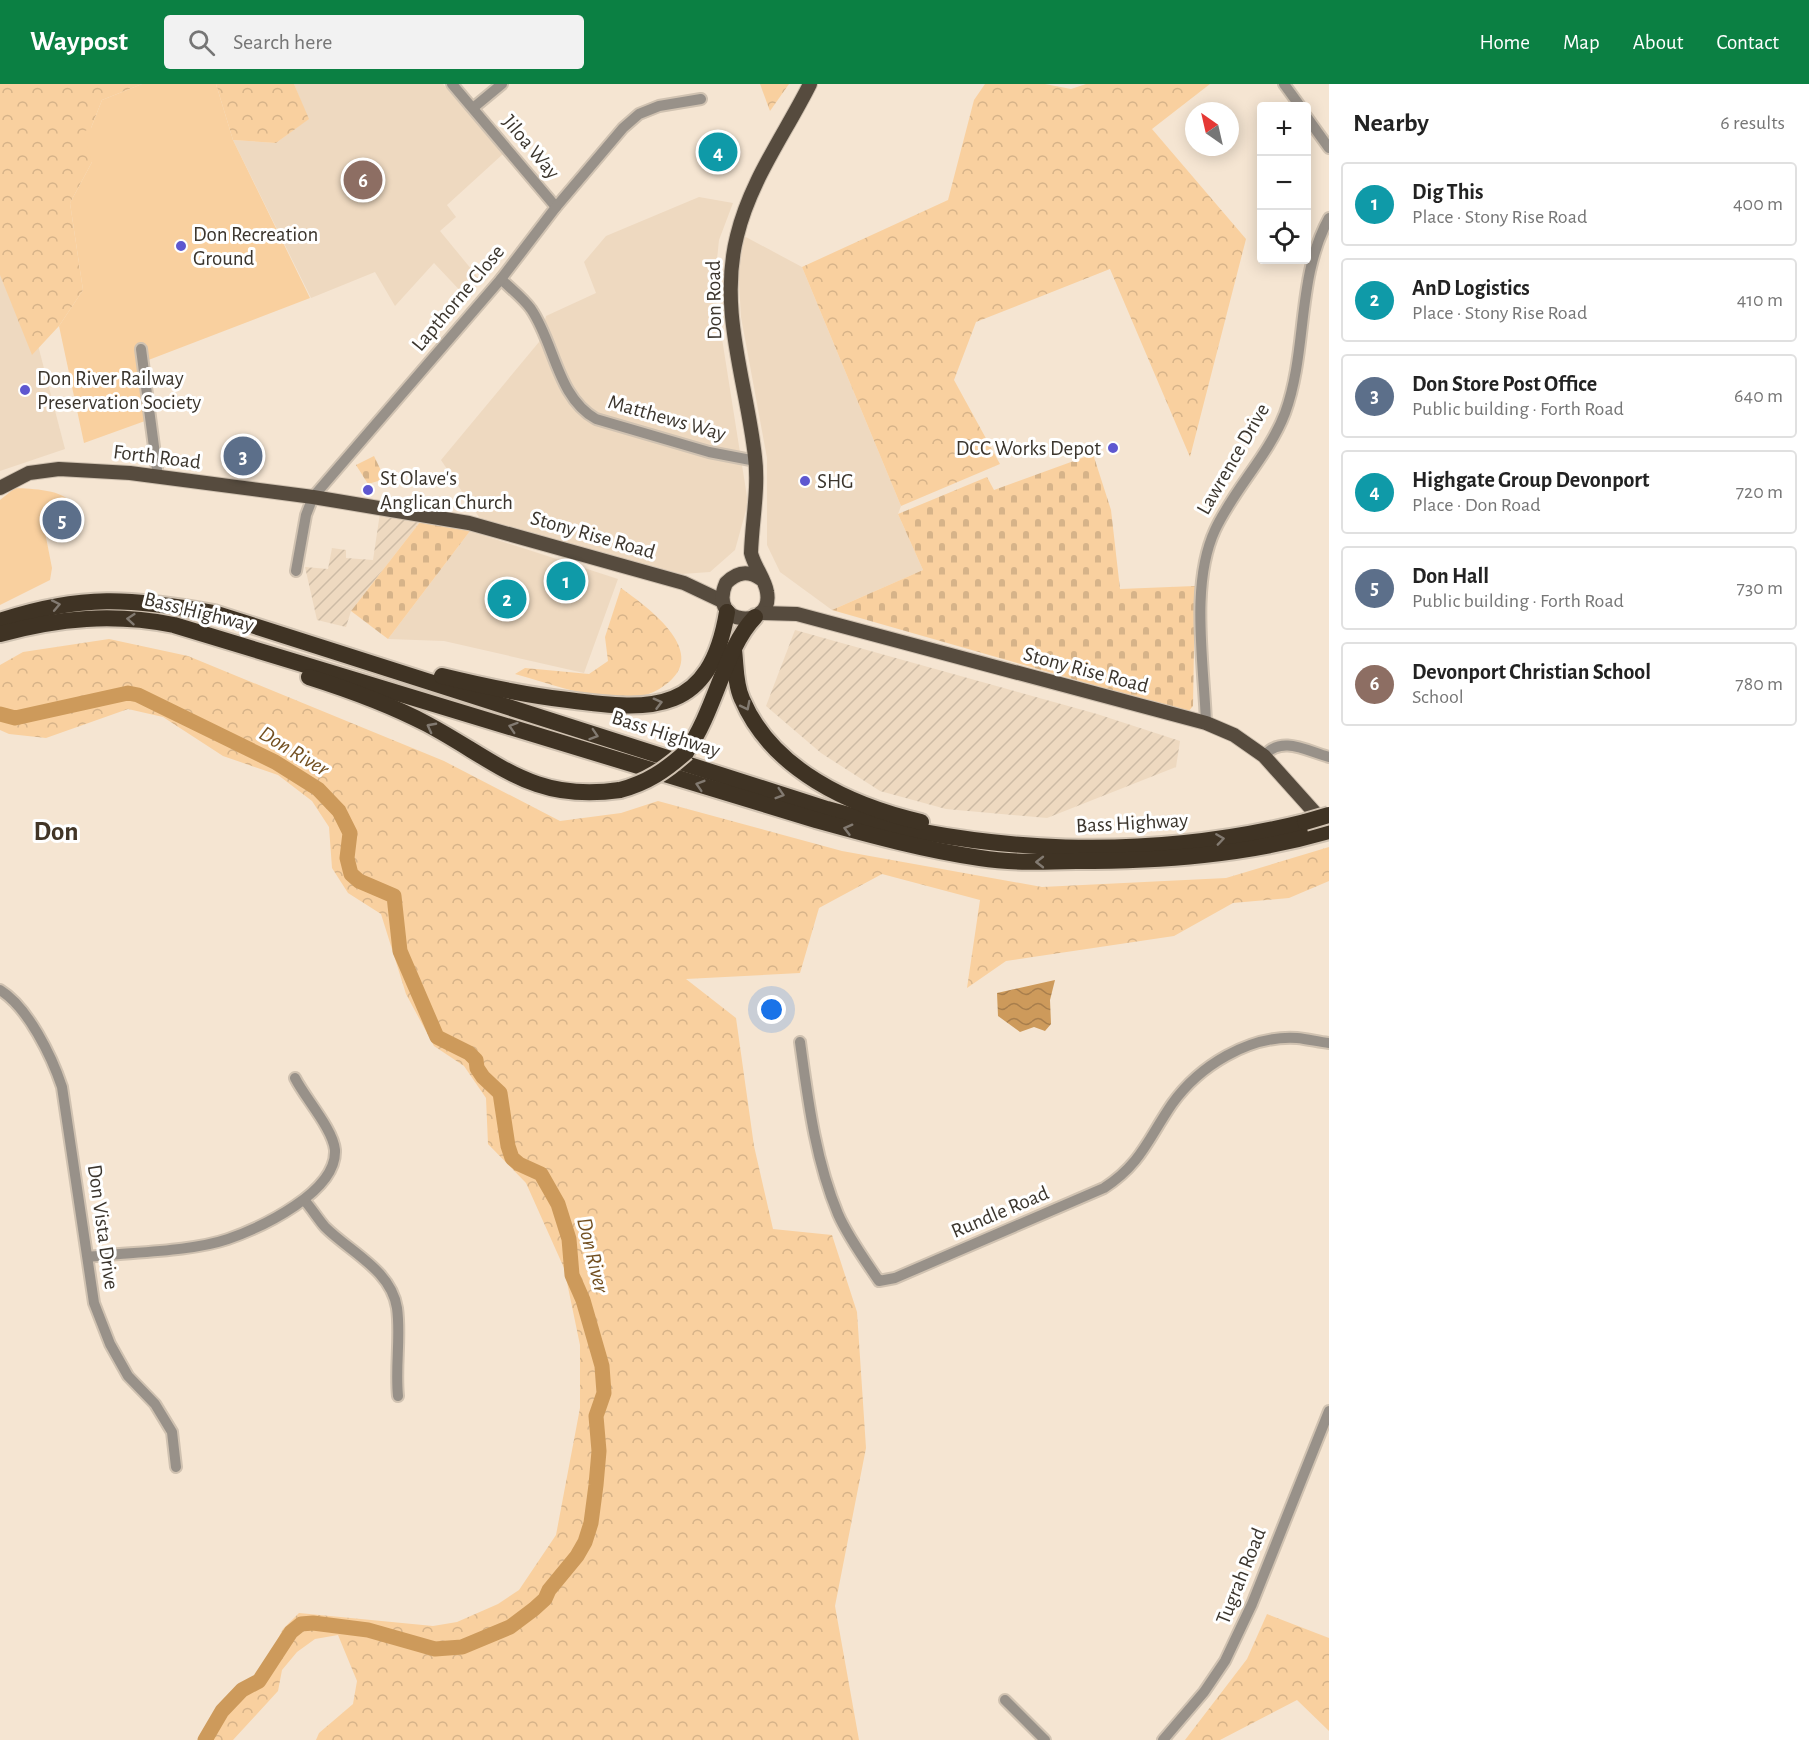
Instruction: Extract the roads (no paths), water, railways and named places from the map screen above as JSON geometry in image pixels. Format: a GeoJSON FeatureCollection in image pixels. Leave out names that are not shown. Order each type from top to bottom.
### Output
{"type":"FeatureCollection","features":[{"type":"Feature","properties":{"kind":"highway","name":"Bass Highway"},"geometry":{"type":"LineString","coordinates":[[0,621],[71,603],[130,600],[214,613],[292,640],[864,820],[969,841],[1060,849],[1167,846],[1248,835],[1329,829]]}},
{"type":"Feature","properties":{"kind":"highway"},"geometry":{"type":"LineString","coordinates":[[292,640],[477,685],[549,698],[633,708],[672,699],[700,678],[716,656],[724,606]]}},
{"type":"Feature","properties":{"kind":"highway"},"geometry":{"type":"LineString","coordinates":[[188,629],[290,671],[373,699],[428,725],[518,777],[548,789],[597,794],[639,785],[659,774],[686,752],[701,732],[745,627],[758,615]]}},
{"type":"Feature","properties":{"kind":"highway","name":"Bass Highway"},"geometry":{"type":"LineString","coordinates":[[0,634],[45,622],[97,617],[148,620],[188,629],[816,820],[910,845],[982,858],[1044,862],[1161,858],[1270,846],[1306,830],[1329,815]]}},
{"type":"Feature","properties":{"kind":"highway"},"geometry":{"type":"LineString","coordinates":[[734,650],[737,684],[751,716],[763,734],[792,762],[826,787],[865,806],[912,820],[964,831],[1032,840],[1060,849]]}},
{"type":"Feature","properties":{"kind":"main road","name":"Don Road"},"geometry":{"type":"LineString","coordinates":[[761,579],[751,552],[756,461],[732,331],[731,279],[736,239],[751,193],[810,84]]}},
{"type":"Feature","properties":{"kind":"main road","name":"Forth Road"},"geometry":{"type":"LineString","coordinates":[[0,489],[29,473],[48,469],[109,471],[314,497]]}},
{"type":"Feature","properties":{"kind":"main road","name":"Stony Rise Road"},"geometry":{"type":"LineString","coordinates":[[314,497],[469,523],[684,582],[710,585],[729,579]]}},
{"type":"Feature","properties":{"kind":"main road","name":"Don Road"},"geometry":{"type":"LineString","coordinates":[[729,579],[747,547],[752,531]]}},
{"type":"Feature","properties":{"kind":"main road"},"geometry":{"type":"LineString","coordinates":[[748,573],[761,579],[768,593],[767,602],[758,615],[737,618],[724,606],[729,579],[748,573]]}},
{"type":"Feature","properties":{"kind":"main road","name":"Stony Rise Road"},"geometry":{"type":"LineString","coordinates":[[684,582],[724,606]]}},
{"type":"Feature","properties":{"kind":"main road","name":"Stony Rise Road"},"geometry":{"type":"LineString","coordinates":[[768,593],[797,614]]}},
{"type":"Feature","properties":{"kind":"main road","name":"Stony Rise Road"},"geometry":{"type":"LineString","coordinates":[[758,615],[797,614],[1206,723],[1234,735],[1264,756],[1329,829]]}},
{"type":"Feature","properties":{"kind":"street","name":"Jiloa Way"},"geometry":{"type":"LineString","coordinates":[[452,84],[556,207]]}},
{"type":"Feature","properties":{"kind":"street"},"geometry":{"type":"LineString","coordinates":[[473,108],[502,84]]}},
{"type":"Feature","properties":{"kind":"street"},"geometry":{"type":"LineString","coordinates":[[1284,84],[1297,102]]}},
{"type":"Feature","properties":{"kind":"street","name":"Lapthorne Close"},"geometry":{"type":"LineString","coordinates":[[296,571],[306,515],[314,497],[501,279],[556,207],[623,128],[639,114],[659,106],[701,99]]}},
{"type":"Feature","properties":{"kind":"street"},"geometry":{"type":"LineString","coordinates":[[1311,123],[1329,148]]}},
{"type":"Feature","properties":{"kind":"street","name":"Lawrence Drive"},"geometry":{"type":"LineString","coordinates":[[1206,723],[1202,604],[1204,562],[1215,530],[1235,492],[1273,437],[1285,412],[1312,259],[1329,218]]}},
{"type":"Feature","properties":{"kind":"street","name":"Matthews Way"},"geometry":{"type":"LineString","coordinates":[[501,279],[531,308],[570,395],[581,411],[596,419],[709,452],[756,461]]}},
{"type":"Feature","properties":{"kind":"street"},"geometry":{"type":"LineString","coordinates":[[141,349],[157,454],[158,477]]}},
{"type":"Feature","properties":{"kind":"street"},"geometry":{"type":"LineString","coordinates":[[1264,756],[1272,746],[1282,744],[1329,757]]}},
{"type":"Feature","properties":{"kind":"street","name":"Don Vista Drive"},"geometry":{"type":"LineString","coordinates":[[0,990],[23,1012],[54,1062],[60,1079],[94,1303],[110,1344],[128,1376],[155,1404],[172,1432],[176,1467]]}},
{"type":"Feature","properties":{"kind":"street","name":"Rundle Road"},"geometry":{"type":"LineString","coordinates":[[800,1042],[811,1118],[827,1185],[839,1216],[879,1281],[895,1278],[1104,1188],[1120,1178],[1139,1160],[1185,1087],[1228,1055],[1257,1044],[1295,1038],[1329,1043]]}},
{"type":"Feature","properties":{"kind":"street"},"geometry":{"type":"LineString","coordinates":[[88,1257],[195,1246],[228,1239],[305,1201],[330,1173],[335,1149],[326,1127],[296,1078]]}},
{"type":"Feature","properties":{"kind":"street"},"geometry":{"type":"LineString","coordinates":[[305,1201],[325,1226],[374,1268],[389,1285],[397,1308],[398,1396]]}},
{"type":"Feature","properties":{"kind":"street","name":"Tugrah Road"},"geometry":{"type":"LineString","coordinates":[[1163,1740],[1204,1692],[1225,1661],[1252,1604],[1329,1411]]}},
{"type":"Feature","properties":{"kind":"street"},"geometry":{"type":"LineString","coordinates":[[1005,1700],[1045,1740]]}},
{"type":"Feature","properties":{"kind":"water"},"geometry":{"type":"Polygon","coordinates":[[[1055,980],[1050,1000],[1051,1024],[1045,1031],[1034,1027],[1020,1032],[998,1016],[997,993],[1055,980]]]}},
{"type":"Feature","properties":{"kind":"waterway","name":"Don River"},"geometry":{"type":"LineString","coordinates":[[0,714],[15,718],[128,693],[138,695],[275,762],[318,789],[339,811],[350,833],[347,858],[351,874],[359,881],[394,896],[400,951],[437,1037],[469,1053],[476,1060],[477,1068],[483,1077],[500,1093],[512,1158],[519,1164],[541,1174],[558,1204],[569,1239],[572,1275],[583,1300],[602,1366],[604,1393],[596,1416],[599,1451],[591,1523],[585,1542],[577,1556],[549,1590],[545,1599],[510,1627],[462,1647],[435,1649],[368,1630],[313,1623],[301,1624],[291,1632],[259,1681],[242,1690],[222,1711],[205,1740]]}},
{"type":"Feature","properties":{"kind":"place","name":"Highgate Group Devonport"},"geometry":{"type":"Point","coordinates":[718,152]}},
{"type":"Feature","properties":{"kind":"place","name":"Devonport Christian School"},"geometry":{"type":"Point","coordinates":[363,180]}},
{"type":"Feature","properties":{"kind":"place","name":"Don Recreation Ground"},"geometry":{"type":"Point","coordinates":[181,246]}},
{"type":"Feature","properties":{"kind":"place","name":"Don River Railway Preservation Society"},"geometry":{"type":"Point","coordinates":[25,390]}},
{"type":"Feature","properties":{"kind":"place","name":"DCC Works Depot"},"geometry":{"type":"Point","coordinates":[1113,448]}},
{"type":"Feature","properties":{"kind":"place","name":"Don Store Post Office"},"geometry":{"type":"Point","coordinates":[243,456]}},
{"type":"Feature","properties":{"kind":"place","name":"SHG"},"geometry":{"type":"Point","coordinates":[805,481]}},
{"type":"Feature","properties":{"kind":"place","name":"St Olave's Anglican Church"},"geometry":{"type":"Point","coordinates":[368,490]}},
{"type":"Feature","properties":{"kind":"place","name":"Don Hall"},"geometry":{"type":"Point","coordinates":[62,520]}},
{"type":"Feature","properties":{"kind":"place","name":"Dig This"},"geometry":{"type":"Point","coordinates":[566,581]}},
{"type":"Feature","properties":{"kind":"place","name":"AnD Logistics"},"geometry":{"type":"Point","coordinates":[507,599]}},
{"type":"Feature","properties":{"kind":"district","name":"Don"},"geometry":{"type":"Point","coordinates":[56,831]}}]}
